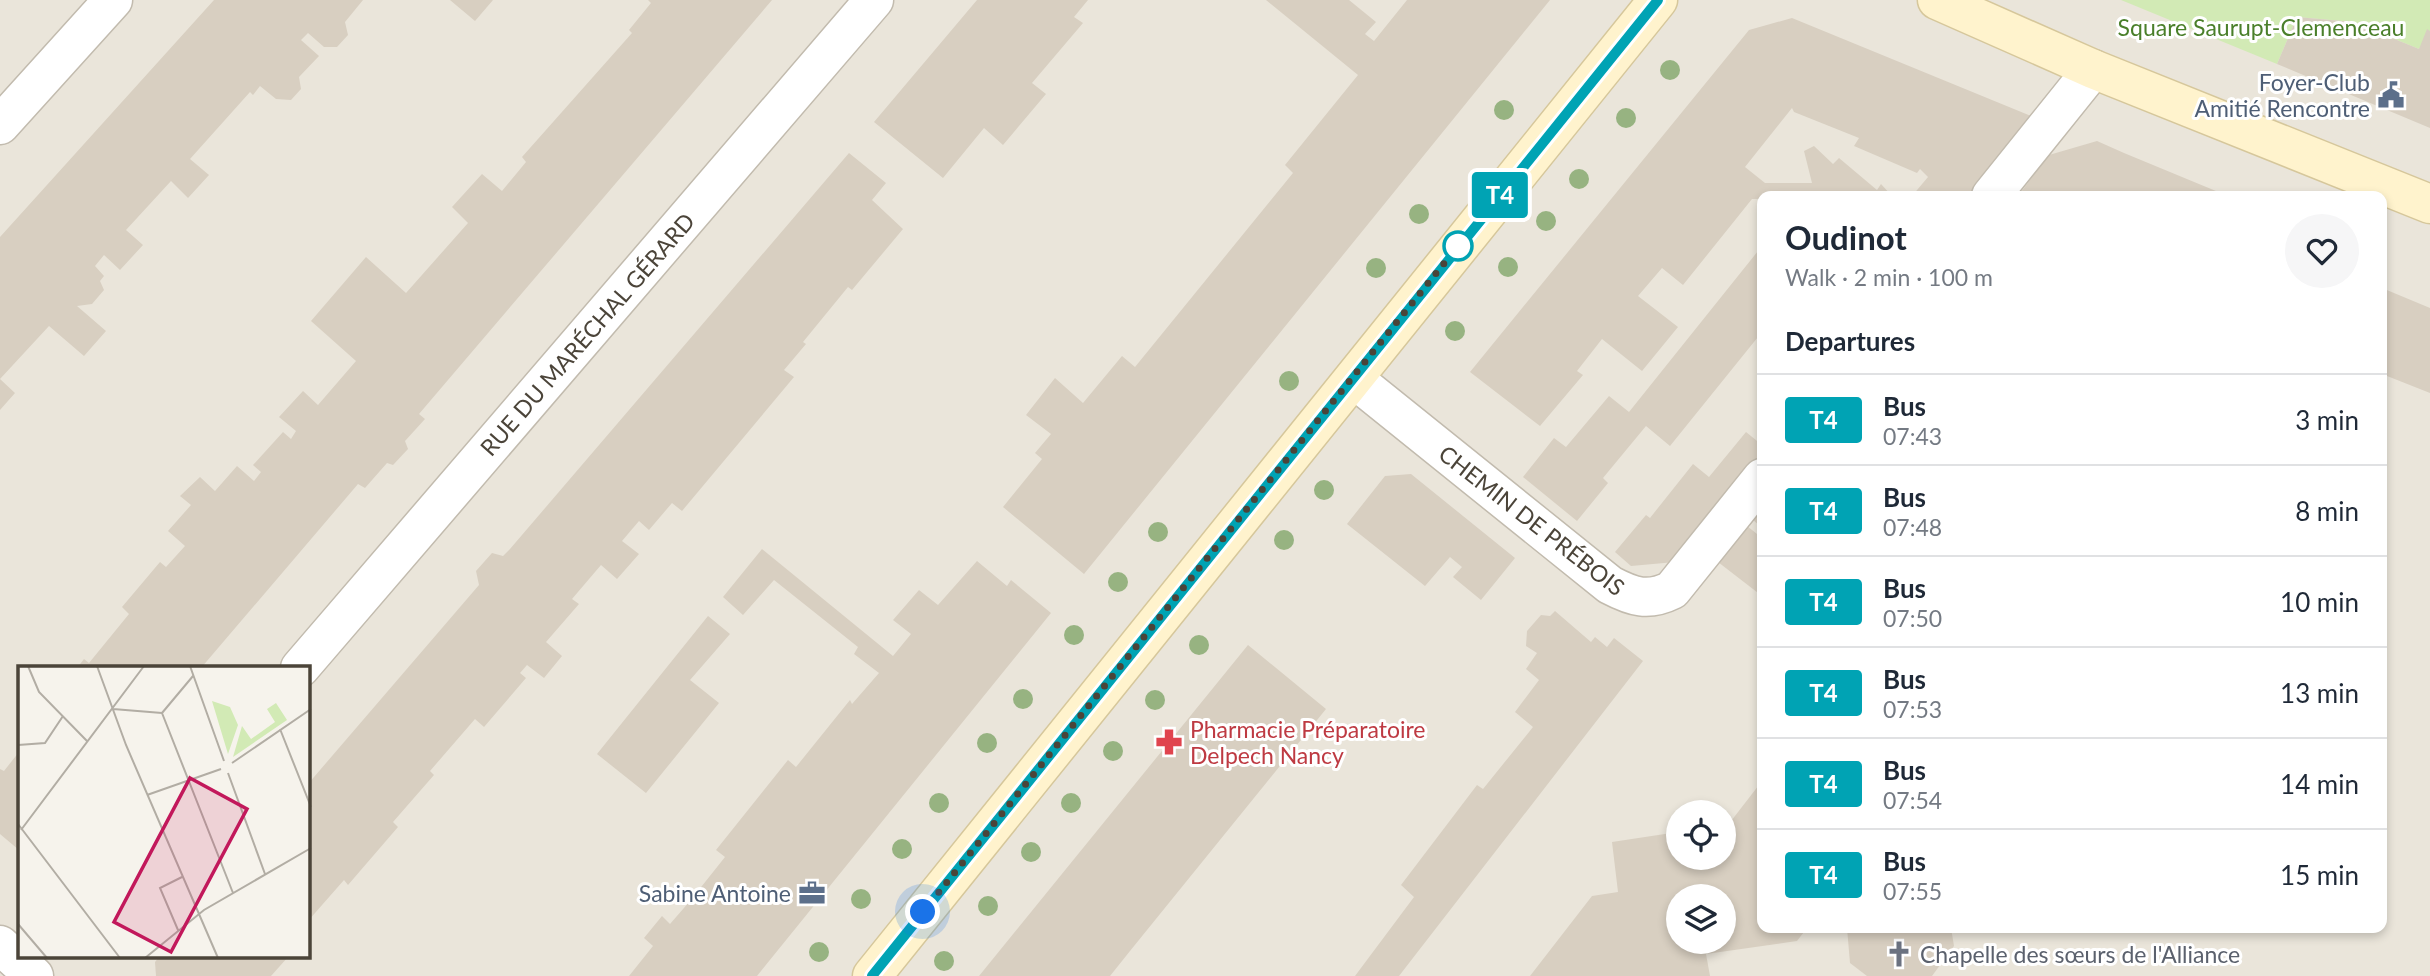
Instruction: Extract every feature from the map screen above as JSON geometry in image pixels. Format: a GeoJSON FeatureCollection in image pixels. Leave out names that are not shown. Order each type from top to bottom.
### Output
{"type":"FeatureCollection","features":[{"type":"Feature","properties":{"kind":"main road"},"geometry":{"type":"LineString","coordinates":[[872,976],[1658,0]]}},
{"type":"Feature","properties":{"kind":"main road"},"geometry":{"type":"LineString","coordinates":[[1937,0],[2093,69],[2430,204]]}},
{"type":"Feature","properties":{"kind":"street"},"geometry":{"type":"LineString","coordinates":[[0,125],[113,0]]}},
{"type":"Feature","properties":{"kind":"street","name":"RUE DU MARÉCHAL GÉRARD"},"geometry":{"type":"LineString","coordinates":[[302,666],[874,0]]}},
{"type":"Feature","properties":{"kind":"street"},"geometry":{"type":"LineString","coordinates":[[1995,191],[2093,69]]}},
{"type":"Feature","properties":{"kind":"street","name":"CHEMIN DE PRÉBOIS"},"geometry":{"type":"LineString","coordinates":[[1354,379],[1610,585],[1635,597],[1656,598],[1672,590],[1757,484]]}},
{"type":"Feature","properties":{"kind":"street"},"geometry":{"type":"LineString","coordinates":[[0,945],[35,976],[52,958]]}},
{"type":"Feature","properties":{"kind":"shaded area"},"geometry":{"type":"Polygon","coordinates":[[[0,0],[2430,0],[2430,976],[0,976],[0,0]]]}},
{"type":"Feature","properties":{"kind":"green space","name":"Square Saurupt-Clemenceau"},"geometry":{"type":"Polygon","coordinates":[[[2121,0],[2430,0],[2430,31],[2419,49],[2353,22],[2297,17],[2277,64],[2121,0]]]}},
{"type":"Feature","properties":{"kind":"building"},"geometry":{"type":"Polygon","coordinates":[[[214,0],[363,0],[345,22],[348,35],[337,47],[324,47],[308,33],[301,40],[319,56],[299,77],[301,89],[291,100],[276,99],[260,86],[253,95],[250,92],[190,159],[209,175],[188,198],[171,181],[126,230],[143,245],[120,270],[104,255],[95,266],[104,276],[100,281],[104,290],[92,304],[77,306],[106,331],[84,356],[49,326],[0,379],[0,237],[214,0]]]}},
{"type":"Feature","properties":{"kind":"building"},"geometry":{"type":"Polygon","coordinates":[[[450,0],[493,0],[475,21],[450,0]]]}},
{"type":"Feature","properties":{"kind":"building"},"geometry":{"type":"Polygon","coordinates":[[[648,0],[772,0],[419,414],[425,419],[405,441],[408,449],[393,465],[387,463],[365,488],[358,484],[203,666],[79,666],[84,659],[89,663],[129,614],[122,607],[160,562],[166,567],[185,546],[168,531],[191,505],[180,496],[200,477],[215,491],[237,466],[254,481],[261,472],[253,465],[283,432],[291,439],[296,431],[279,417],[303,391],[318,405],[356,361],[311,321],[366,257],[406,293],[468,223],[452,207],[482,174],[502,191],[526,162],[522,157],[632,33],[629,30],[651,3],[648,0]]]}},
{"type":"Feature","properties":{"kind":"building"},"geometry":{"type":"Polygon","coordinates":[[[977,0],[1088,0],[1074,17],[1083,23],[1032,83],[1046,94],[1003,145],[984,128],[943,178],[874,122],[977,0]]]}},
{"type":"Feature","properties":{"kind":"building"},"geometry":{"type":"Polygon","coordinates":[[[1266,0],[1349,0],[1376,22],[1365,34],[1374,41],[1407,0],[1550,0],[1084,574],[1003,507],[1042,459],[1035,453],[1051,434],[1026,415],[1055,378],[1083,403],[1122,356],[1135,367],[1293,173],[1285,165],[1358,75],[1266,0]]]}},
{"type":"Feature","properties":{"kind":"building","name":"Foyer-Club Amitié Rencontre"},"geometry":{"type":"Polygon","coordinates":[[[2297,17],[2353,22],[2419,49],[2427,29],[2430,31],[2430,128],[2277,64],[2297,17]]]}},
{"type":"Feature","properties":{"kind":"building"},"geometry":{"type":"Polygon","coordinates":[[[1792,18],[2031,116],[1972,191],[1916,191],[1928,177],[1920,169],[1917,173],[1854,146],[1859,138],[1794,112],[1792,108],[1745,167],[1765,183],[1812,183],[1804,151],[1814,146],[1833,164],[1839,158],[1877,190],[1881,184],[1887,191],[1757,191],[1757,199],[1752,199],[1683,285],[1662,268],[1638,296],[1678,327],[1642,371],[1602,339],[1577,371],[1583,375],[1540,426],[1470,372],[1749,30],[1792,18]]]}},
{"type":"Feature","properties":{"kind":"building"},"geometry":{"type":"Polygon","coordinates":[[[2097,141],[2216,191],[2022,191],[2049,155],[2097,141]]]}},
{"type":"Feature","properties":{"kind":"building"},"geometry":{"type":"Polygon","coordinates":[[[849,153],[886,183],[872,200],[903,229],[852,290],[848,287],[803,342],[806,344],[784,370],[794,377],[682,511],[672,503],[649,530],[639,521],[622,541],[639,554],[617,579],[601,565],[572,599],[579,604],[546,642],[562,656],[544,678],[527,665],[520,673],[526,678],[484,727],[475,719],[430,771],[434,775],[393,822],[398,827],[348,885],[344,880],[310,919],[310,782],[479,585],[476,571],[492,553],[503,556],[849,153]]]}},
{"type":"Feature","properties":{"kind":"building"},"geometry":{"type":"Polygon","coordinates":[[[1757,252],[1757,338],[1670,446],[1646,426],[1603,478],[1608,483],[1577,521],[1523,477],[1554,438],[1566,447],[1609,396],[1629,412],[1757,252]]]}},
{"type":"Feature","properties":{"kind":"building"},"geometry":{"type":"Polygon","coordinates":[[[2387,290],[2430,308],[2430,393],[2387,376],[2387,290]]]}},
{"type":"Feature","properties":{"kind":"building"},"geometry":{"type":"Polygon","coordinates":[[[0,379],[15,393],[0,410],[0,379]]]}},
{"type":"Feature","properties":{"kind":"building"},"geometry":{"type":"Polygon","coordinates":[[[1746,432],[1757,441],[1757,459],[1675,562],[1631,566],[1615,552],[1646,515],[1650,518],[1693,464],[1709,477],[1746,432]]]}},
{"type":"Feature","properties":{"kind":"building"},"geometry":{"type":"Polygon","coordinates":[[[1411,474],[1515,558],[1481,600],[1453,577],[1462,567],[1450,557],[1425,586],[1347,524],[1385,476],[1411,474]]]}},
{"type":"Feature","properties":{"kind":"building"},"geometry":{"type":"Polygon","coordinates":[[[1757,510],[1757,523],[1751,518],[1757,510]]]}},
{"type":"Feature","properties":{"kind":"building"},"geometry":{"type":"Polygon","coordinates":[[[1747,526],[1757,534],[1757,592],[1718,562],[1747,526]]]}},
{"type":"Feature","properties":{"kind":"building"},"geometry":{"type":"Polygon","coordinates":[[[762,549],[893,656],[911,634],[893,620],[919,590],[938,605],[977,561],[1007,586],[1011,580],[1051,613],[757,976],[629,976],[653,946],[644,938],[662,916],[670,924],[690,901],[725,857],[716,850],[788,760],[796,767],[850,700],[852,704],[879,673],[854,654],[858,647],[774,580],[743,615],[723,597],[762,549]]]}},
{"type":"Feature","properties":{"kind":"building"},"geometry":{"type":"Polygon","coordinates":[[[1555,611],[1591,642],[1595,637],[1607,647],[1614,638],[1643,661],[1399,976],[1355,976],[1414,897],[1401,885],[1477,785],[1483,789],[1533,727],[1515,712],[1539,680],[1526,669],[1537,653],[1526,646],[1527,631],[1541,615],[1550,616],[1555,611]]]}},
{"type":"Feature","properties":{"kind":"building"},"geometry":{"type":"Polygon","coordinates":[[[708,616],[730,634],[690,680],[719,703],[646,793],[597,754],[708,616]]]}},
{"type":"Feature","properties":{"kind":"building"},"geometry":{"type":"Polygon","coordinates":[[[1248,645],[1326,709],[1110,976],[979,976],[1248,645]]]}},
{"type":"Feature","properties":{"kind":"building"},"geometry":{"type":"Polygon","coordinates":[[[18,753],[18,849],[0,834],[0,769],[4,771],[18,753]]]}},
{"type":"Feature","properties":{"kind":"building"},"geometry":{"type":"Polygon","coordinates":[[[1757,787],[1757,933],[1803,933],[1797,941],[1736,950],[1736,884],[1666,884],[1666,954],[1706,954],[1710,976],[1530,976],[1592,896],[1618,892],[1612,842],[1666,834],[1666,870],[1736,870],[1736,815],[1757,787]]]}},
{"type":"Feature","properties":{"kind":"building","name":"Chapelle des sœurs de l'Alliance"},"geometry":{"type":"Polygon","coordinates":[[[1847,933],[1952,933],[1954,946],[1932,976],[1867,976],[1850,963],[1847,933]]]}},
{"type":"Feature","properties":{"kind":"building"},"geometry":{"type":"Polygon","coordinates":[[[158,958],[287,958],[271,976],[156,976],[155,962],[158,958]]]}},
{"type":"Feature","properties":{"kind":"bus line","name":"T4"},"geometry":{"type":"LineString","coordinates":[[872,976],[1658,0]]}},
{"type":"Feature","properties":{"kind":"place","name":"Foyer-Club Amitié Rencontre"},"geometry":{"type":"Point","coordinates":[2391,95]}},
{"type":"Feature","properties":{"kind":"place","name":"Pharmacie Préparatoire Delpech Nancy"},"geometry":{"type":"Point","coordinates":[1169,742]}},
{"type":"Feature","properties":{"kind":"place","name":"Sabine Antoine"},"geometry":{"type":"Point","coordinates":[812,893]}},
{"type":"Feature","properties":{"kind":"place","name":"Chapelle des sœurs de l'Alliance"},"geometry":{"type":"Point","coordinates":[1899,954]}},
{"type":"Feature","properties":{"kind":"route"},"geometry":{"type":"LineString","coordinates":[[923,912],[1354,379],[1458,246]]}}]}
